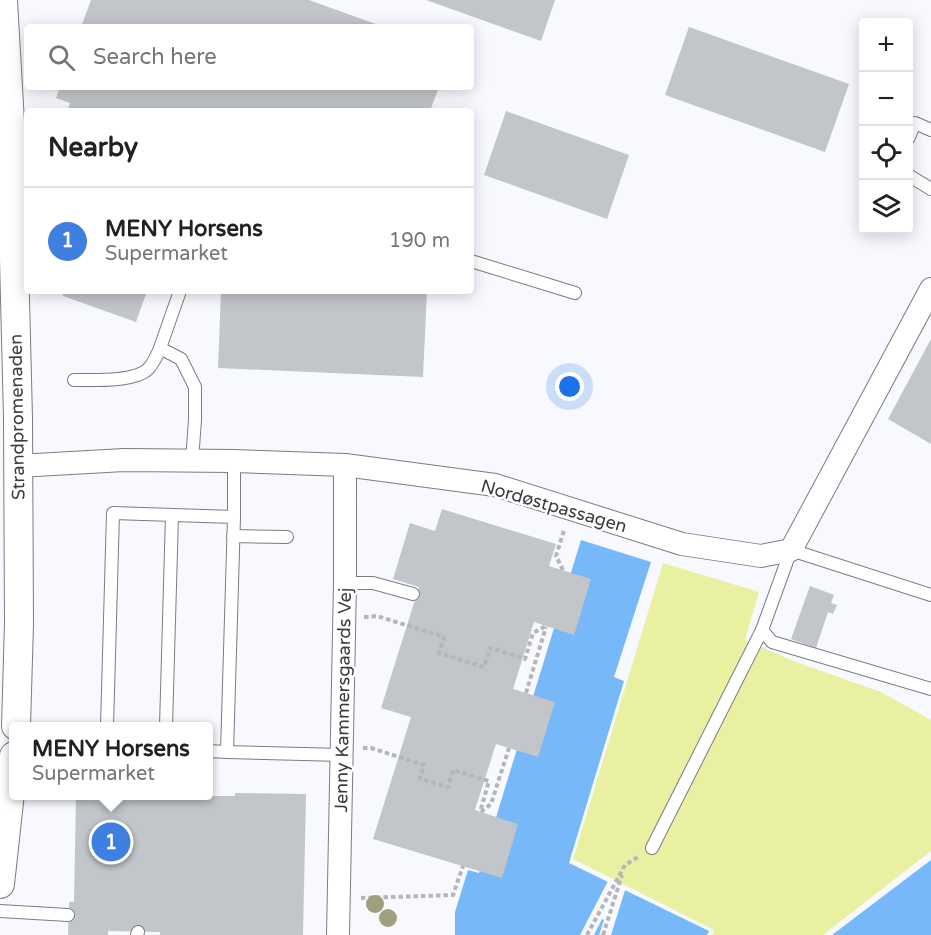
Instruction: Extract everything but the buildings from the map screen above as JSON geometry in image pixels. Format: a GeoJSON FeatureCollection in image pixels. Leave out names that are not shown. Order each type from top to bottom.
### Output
{"type":"FeatureCollection","features":[{"type":"Feature","properties":{"kind":"street","name":"Strandpromenaden"},"geometry":{"type":"LineString","coordinates":[[3,0],[11,140],[9,418],[18,466],[10,537],[19,624],[15,722]]}},
{"type":"Feature","properties":{"kind":"street"},"geometry":{"type":"LineString","coordinates":[[791,550],[931,289]]}},
{"type":"Feature","properties":{"kind":"street","name":"Nordøstpassagen"},"geometry":{"type":"LineString","coordinates":[[18,466],[124,460],[345,465],[495,485],[682,544],[761,556],[791,550]]}},
{"type":"Feature","properties":{"kind":"street","name":"Jenny Kammersgaards Vej"},"geometry":{"type":"LineString","coordinates":[[338,935],[345,465]]}},
{"type":"Feature","properties":{"kind":"street"},"geometry":{"type":"LineString","coordinates":[[0,884],[9,800]]}},
{"type":"Feature","properties":{"kind":"lane"},"geometry":{"type":"LineString","coordinates":[[913,129],[915,123],[931,130]]}},
{"type":"Feature","properties":{"kind":"lane"},"geometry":{"type":"LineString","coordinates":[[913,178],[931,189]]}},
{"type":"Feature","properties":{"kind":"lane"},"geometry":{"type":"LineString","coordinates":[[474,262],[575,293]]}},
{"type":"Feature","properties":{"kind":"lane"},"geometry":{"type":"LineString","coordinates":[[74,380],[114,380],[138,375],[148,370],[160,348],[179,294]]}},
{"type":"Feature","properties":{"kind":"lane"},"geometry":{"type":"LineString","coordinates":[[160,348],[181,359],[195,387],[192,461]]}},
{"type":"Feature","properties":{"kind":"lane"},"geometry":{"type":"LineString","coordinates":[[227,752],[234,461]]}},
{"type":"Feature","properties":{"kind":"lane"},"geometry":{"type":"LineString","coordinates":[[107,722],[113,513],[234,516]]}},
{"type":"Feature","properties":{"kind":"lane"},"geometry":{"type":"LineString","coordinates":[[166,722],[172,515]]}},
{"type":"Feature","properties":{"kind":"lane"},"geometry":{"type":"LineString","coordinates":[[233,536],[287,537]]}},
{"type":"Feature","properties":{"kind":"lane"},"geometry":{"type":"LineString","coordinates":[[652,848],[762,630],[791,550],[931,595]]}},
{"type":"Feature","properties":{"kind":"lane"},"geometry":{"type":"LineString","coordinates":[[345,583],[374,583],[413,594]]}},
{"type":"Feature","properties":{"kind":"lane"},"geometry":{"type":"LineString","coordinates":[[762,630],[772,642],[931,689]]}},
{"type":"Feature","properties":{"kind":"lane"},"geometry":{"type":"LineString","coordinates":[[213,752],[342,755]]}},
{"type":"Feature","properties":{"kind":"lane"},"geometry":{"type":"LineString","coordinates":[[0,911],[68,915]]}},
{"type":"Feature","properties":{"kind":"path"},"geometry":{"type":"LineString","coordinates":[[561,540],[556,556],[563,570]]}},
{"type":"Feature","properties":{"kind":"path"},"geometry":{"type":"LineString","coordinates":[[378,616],[444,637],[439,653],[484,667],[490,648],[525,658],[533,633],[546,626],[526,693]]}},
{"type":"Feature","properties":{"kind":"path"},"geometry":{"type":"LineString","coordinates":[[371,748],[424,765],[420,779],[448,787],[453,770],[489,781],[480,812],[491,804],[509,748]]}},
{"type":"Feature","properties":{"kind":"path"},"geometry":{"type":"LineString","coordinates":[[587,935],[625,865],[603,935]]}},
{"type":"Feature","properties":{"kind":"path"},"geometry":{"type":"LineString","coordinates":[[339,899],[453,895],[463,866]]}},
{"type":"Feature","properties":{"kind":"green space"},"geometry":{"type":"Polygon","coordinates":[[[663,563],[759,592],[745,640],[796,662],[881,692],[931,720],[931,851],[823,935],[712,935],[714,930],[573,859],[663,563]]]}},
{"type":"Feature","properties":{"kind":"water"},"geometry":{"type":"Polygon","coordinates":[[[581,540],[651,562],[614,677],[624,681],[569,863],[709,931],[707,935],[455,935],[455,912],[468,870],[479,873],[581,540]]]}},
{"type":"Feature","properties":{"kind":"water"},"geometry":{"type":"Polygon","coordinates":[[[931,860],[931,935],[832,935],[931,860]]]}},
{"type":"Feature","properties":{"kind":"pier"},"geometry":{"type":"Polygon","coordinates":[[[609,879],[626,887],[611,935],[599,935],[604,920],[602,919],[594,935],[580,935],[609,879]]]}},
{"type":"Feature","properties":{"kind":"place","name":"MENY Horsens"},"geometry":{"type":"Point","coordinates":[111,842]}}]}
